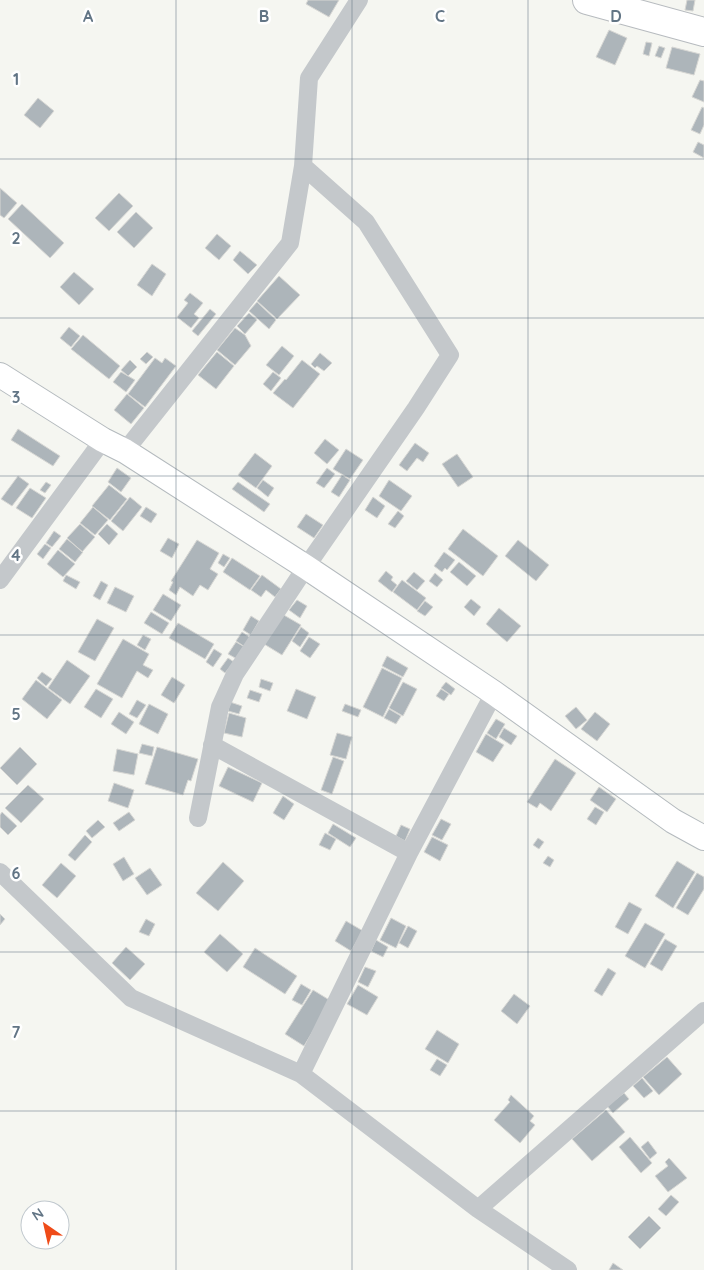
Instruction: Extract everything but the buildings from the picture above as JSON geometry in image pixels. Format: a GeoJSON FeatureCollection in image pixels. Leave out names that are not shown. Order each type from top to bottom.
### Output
{"type":"FeatureCollection","features":[{"type":"Feature","properties":{"kind":"main road"},"geometry":{"type":"LineString","coordinates":[[587,0],[704,32]]}},
{"type":"Feature","properties":{"kind":"street"},"geometry":{"type":"LineString","coordinates":[[125,451],[290,243],[303,166],[309,78],[359,0]]}},
{"type":"Feature","properties":{"kind":"street"},"geometry":{"type":"LineString","coordinates":[[198,818],[220,707],[234,674],[416,408],[450,355],[366,222],[303,166]]}},
{"type":"Feature","properties":{"kind":"street"},"geometry":{"type":"LineString","coordinates":[[0,375],[103,440],[125,451],[306,567],[494,693],[673,821],[704,838]]}},
{"type":"Feature","properties":{"kind":"street"},"geometry":{"type":"LineString","coordinates":[[0,580],[103,440]]}},
{"type":"Feature","properties":{"kind":"street"},"geometry":{"type":"LineString","coordinates":[[301,1074],[409,853],[494,693]]}},
{"type":"Feature","properties":{"kind":"street"},"geometry":{"type":"LineString","coordinates":[[212,745],[409,853]]}},
{"type":"Feature","properties":{"kind":"street"},"geometry":{"type":"LineString","coordinates":[[0,872],[131,998],[301,1074],[478,1209],[568,1270]]}},
{"type":"Feature","properties":{"kind":"street"},"geometry":{"type":"LineString","coordinates":[[478,1209],[704,1011]]}}]}
